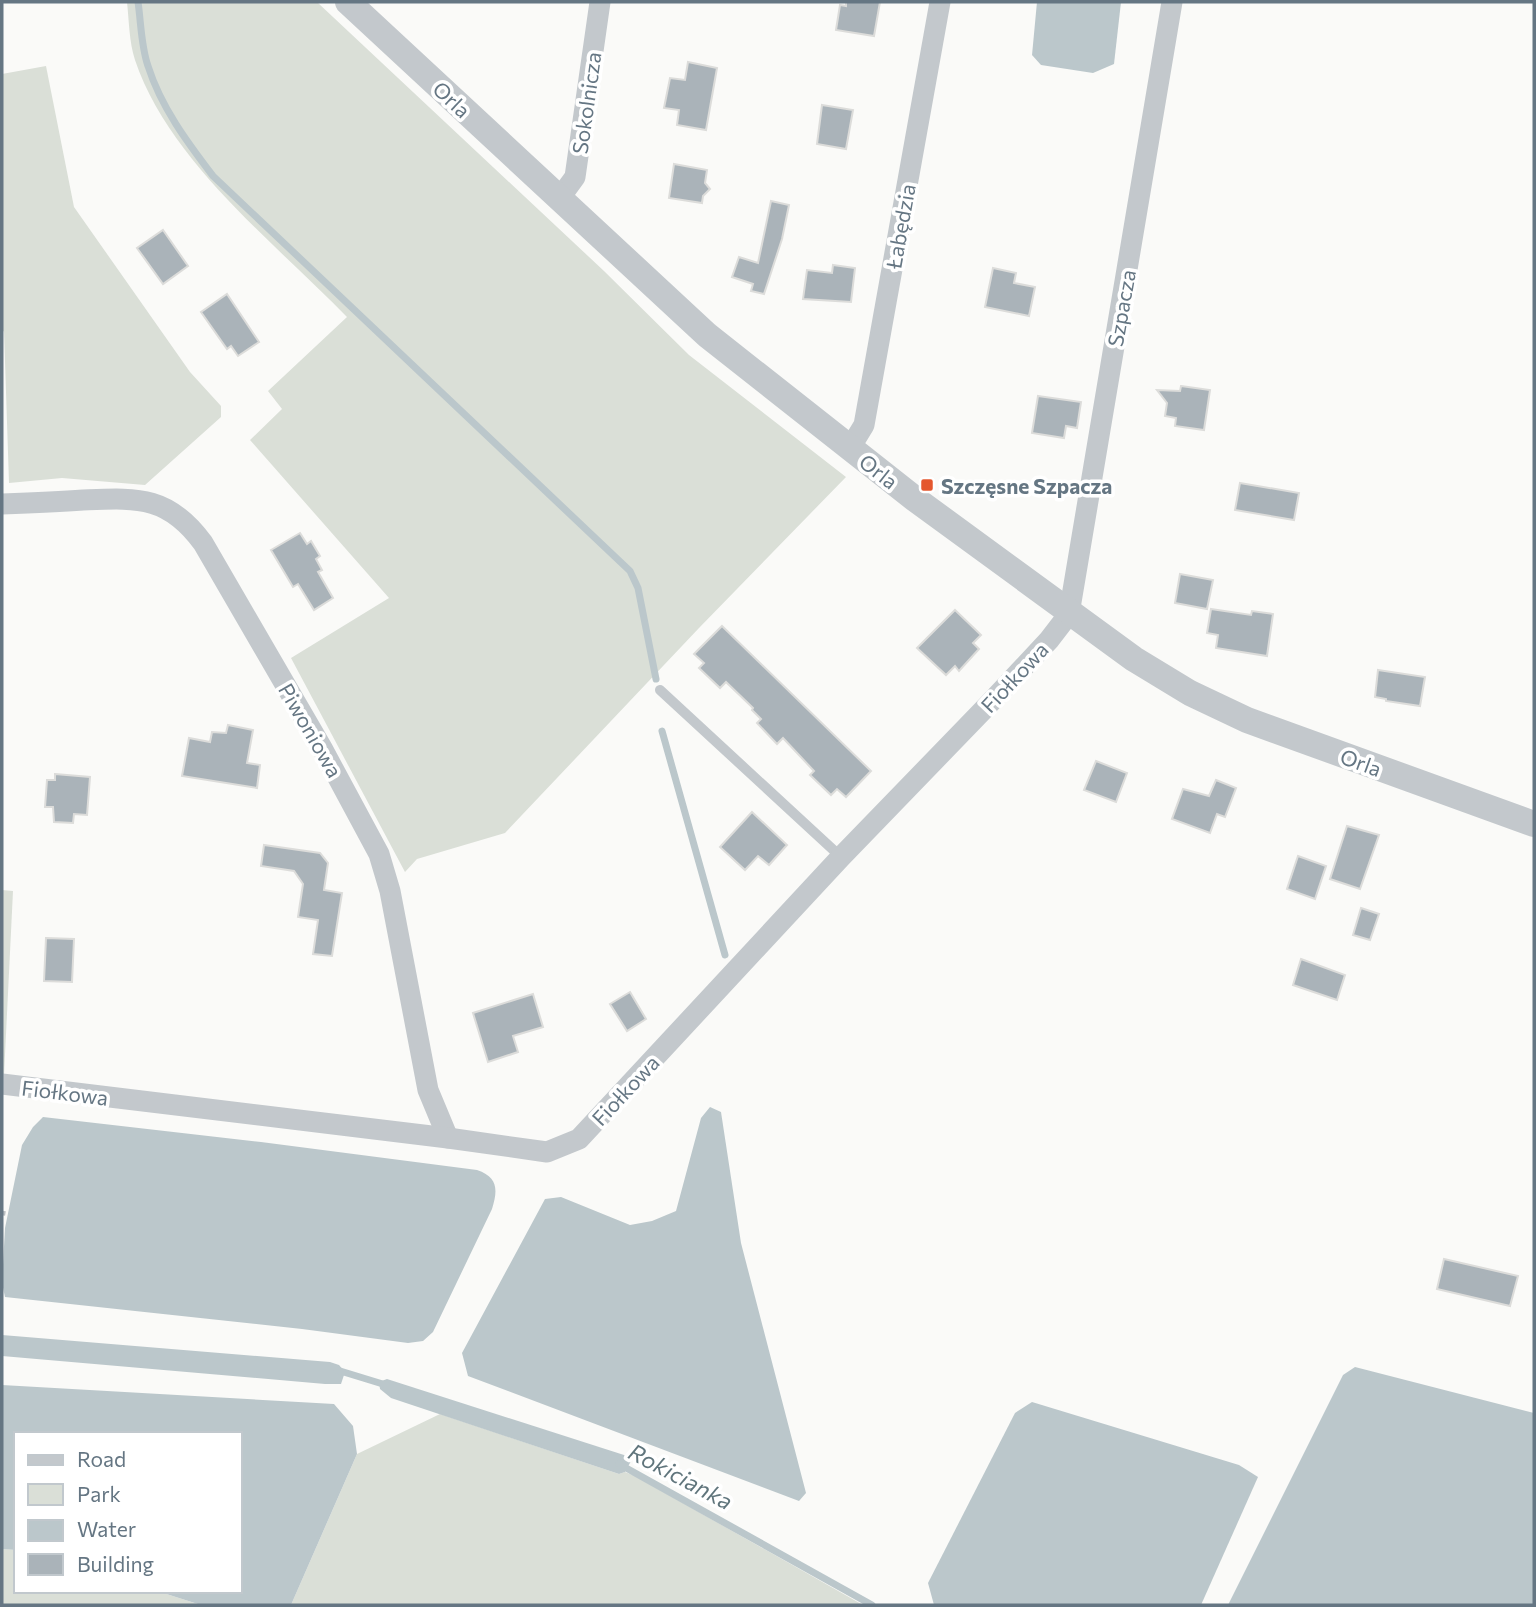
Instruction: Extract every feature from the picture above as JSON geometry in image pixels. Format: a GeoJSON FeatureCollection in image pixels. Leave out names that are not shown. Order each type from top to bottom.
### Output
{"type":"FeatureCollection","features":[{"type":"Feature","properties":{"kind":"street","name":"Orla"},"geometry":{"type":"LineString","coordinates":[[348,2],[708,335],[849,447],[1069,614],[1162,677],[1247,720],[1534,824]]}},
{"type":"Feature","properties":{"kind":"street","name":"Sokolnicza"},"geometry":{"type":"LineString","coordinates":[[559,199],[575,177],[600,2]]}},
{"type":"Feature","properties":{"kind":"street","name":"Łabędzia"},"geometry":{"type":"LineString","coordinates":[[849,447],[864,425],[940,2]]}},
{"type":"Feature","properties":{"kind":"street","name":"Szpacza"},"geometry":{"type":"LineString","coordinates":[[1069,614],[1172,2]]}},
{"type":"Feature","properties":{"kind":"street","name":"Piwoniowa"},"geometry":{"type":"LineString","coordinates":[[2,504],[138,498],[170,510],[196,533],[322,748],[379,854],[390,891],[428,1090],[448,1138]]}},
{"type":"Feature","properties":{"kind":"street","name":"Fiołkowa"},"geometry":{"type":"LineString","coordinates":[[2,1084],[547,1152],[579,1139],[841,857],[990,704],[1049,640],[1069,614]]}},
{"type":"Feature","properties":{"kind":"lane"},"geometry":{"type":"LineString","coordinates":[[660,690],[841,857]]}},
{"type":"Feature","properties":{"kind":"green space"},"geometry":{"type":"Polygon","coordinates":[[[127,2],[317,2],[604,271],[689,355],[846,477],[505,833],[417,859],[405,872],[291,658],[389,598],[250,440],[282,409],[268,391],[347,317],[226,198],[172,132],[151,97],[135,60],[127,2]]]}},
{"type":"Feature","properties":{"kind":"green space"},"geometry":{"type":"Polygon","coordinates":[[[46,66],[74,207],[190,372],[221,406],[221,417],[145,485],[62,478],[9,483],[4,331],[2,332],[2,74],[46,66]]]}},
{"type":"Feature","properties":{"kind":"green space"},"geometry":{"type":"Polygon","coordinates":[[[2,890],[13,891],[4,1075],[2,1075],[2,890]]]}},
{"type":"Feature","properties":{"kind":"green space"},"geometry":{"type":"Polygon","coordinates":[[[440,1414],[619,1474],[625,1472],[635,1476],[863,1605],[291,1605],[357,1454],[440,1414]]]}},
{"type":"Feature","properties":{"kind":"green space"},"geometry":{"type":"Polygon","coordinates":[[[2,1549],[14,1550],[14,1593],[163,1593],[201,1605],[2,1605],[2,1549]]]}},
{"type":"Feature","properties":{"kind":"water"},"geometry":{"type":"Polygon","coordinates":[[[1037,2],[1121,2],[1114,64],[1093,73],[1041,65],[1032,55],[1037,2]]]}},
{"type":"Feature","properties":{"kind":"water"},"geometry":{"type":"Polygon","coordinates":[[[710,1107],[721,1112],[741,1243],[806,1493],[799,1501],[468,1376],[462,1353],[545,1199],[561,1197],[630,1225],[652,1221],[676,1211],[701,1118],[710,1107]]]}},
{"type":"Feature","properties":{"kind":"water"},"geometry":{"type":"Polygon","coordinates":[[[43,1117],[477,1170],[493,1180],[495,1196],[492,1209],[433,1332],[423,1341],[408,1343],[5,1297],[2,1283],[5,1228],[22,1145],[43,1117]]]}},
{"type":"Feature","properties":{"kind":"water"},"geometry":{"type":"Polygon","coordinates":[[[2,1335],[330,1362],[339,1365],[345,1372],[341,1384],[325,1384],[2,1356],[2,1335]]]}},
{"type":"Feature","properties":{"kind":"water"},"geometry":{"type":"Polygon","coordinates":[[[1355,1367],[1534,1413],[1534,1605],[1228,1605],[1343,1375],[1355,1367]]]}},
{"type":"Feature","properties":{"kind":"water"},"geometry":{"type":"Polygon","coordinates":[[[387,1379],[624,1455],[631,1461],[625,1472],[619,1474],[391,1398],[380,1389],[379,1382],[387,1379]]]}},
{"type":"Feature","properties":{"kind":"water"},"geometry":{"type":"Polygon","coordinates":[[[2,1385],[334,1404],[353,1426],[357,1454],[291,1605],[201,1605],[163,1593],[242,1593],[242,1432],[14,1432],[14,1550],[2,1549],[2,1385]]]}},
{"type":"Feature","properties":{"kind":"water"},"geometry":{"type":"Polygon","coordinates":[[[1032,1402],[1239,1465],[1258,1477],[1201,1605],[934,1605],[928,1583],[1015,1413],[1032,1402]]]}},
{"type":"Feature","properties":{"kind":"building"},"geometry":{"type":"Polygon","coordinates":[[[846,2],[880,2],[874,36],[836,30],[840,5],[846,6],[846,2]]]}},
{"type":"Feature","properties":{"kind":"building"},"geometry":{"type":"Polygon","coordinates":[[[688,62],[717,68],[706,130],[677,125],[679,110],[664,108],[670,78],[685,80],[688,62]]]}},
{"type":"Feature","properties":{"kind":"building"},"geometry":{"type":"Polygon","coordinates":[[[822,105],[853,110],[846,149],[817,144],[822,105]]]}},
{"type":"Feature","properties":{"kind":"building"},"geometry":{"type":"Polygon","coordinates":[[[674,164],[707,170],[705,183],[710,189],[703,196],[702,203],[669,198],[674,164]]]}},
{"type":"Feature","properties":{"kind":"building"},"geometry":{"type":"Polygon","coordinates":[[[771,201],[789,205],[782,239],[764,294],[751,291],[753,284],[732,277],[739,257],[758,263],[771,201]]]}},
{"type":"Feature","properties":{"kind":"building"},"geometry":{"type":"Polygon","coordinates":[[[163,230],[188,266],[163,284],[137,248],[163,230]]]}},
{"type":"Feature","properties":{"kind":"building"},"geometry":{"type":"Polygon","coordinates":[[[833,265],[855,268],[851,302],[803,299],[807,270],[832,273],[833,265]]]}},
{"type":"Feature","properties":{"kind":"building"},"geometry":{"type":"Polygon","coordinates":[[[993,268],[1016,273],[1014,283],[1035,287],[1029,316],[985,307],[993,268]]]}},
{"type":"Feature","properties":{"kind":"building"},"geometry":{"type":"Polygon","coordinates":[[[227,294],[259,342],[238,356],[231,346],[227,349],[201,312],[227,294]]]}},
{"type":"Feature","properties":{"kind":"building"},"geometry":{"type":"Polygon","coordinates":[[[1181,386],[1210,390],[1204,430],[1175,426],[1176,418],[1165,416],[1167,403],[1157,390],[1180,391],[1181,386]]]}},
{"type":"Feature","properties":{"kind":"building"},"geometry":{"type":"Polygon","coordinates":[[[1038,396],[1081,402],[1077,428],[1066,426],[1064,438],[1032,433],[1038,396]]]}},
{"type":"Feature","properties":{"kind":"building"},"geometry":{"type":"Polygon","coordinates":[[[1240,483],[1299,493],[1294,520],[1235,510],[1240,483]]]}},
{"type":"Feature","properties":{"kind":"building"},"geometry":{"type":"Polygon","coordinates":[[[300,533],[307,544],[311,541],[320,556],[316,559],[322,570],[318,572],[333,598],[314,610],[298,584],[293,587],[271,550],[300,533]]]}},
{"type":"Feature","properties":{"kind":"building"},"geometry":{"type":"Polygon","coordinates":[[[1180,574],[1213,580],[1207,609],[1175,603],[1180,574]]]}},
{"type":"Feature","properties":{"kind":"building"},"geometry":{"type":"Polygon","coordinates":[[[1211,609],[1251,615],[1252,611],[1273,614],[1267,656],[1216,648],[1218,635],[1207,633],[1211,609]]]}},
{"type":"Feature","properties":{"kind":"building"},"geometry":{"type":"Polygon","coordinates":[[[955,610],[981,635],[973,643],[979,649],[959,671],[955,666],[946,675],[917,648],[955,610]]]}},
{"type":"Feature","properties":{"kind":"building"},"geometry":{"type":"Polygon","coordinates":[[[722,626],[871,771],[846,797],[837,789],[831,795],[810,775],[814,771],[783,738],[777,744],[757,723],[761,719],[753,708],[726,682],[720,688],[699,668],[704,663],[694,654],[722,626]]]}},
{"type":"Feature","properties":{"kind":"building"},"geometry":{"type":"Polygon","coordinates":[[[1378,670],[1425,677],[1420,706],[1375,697],[1378,670]]]}},
{"type":"Feature","properties":{"kind":"building"},"geometry":{"type":"Polygon","coordinates":[[[228,725],[253,730],[247,763],[260,765],[257,788],[182,776],[189,738],[210,742],[212,732],[226,733],[228,725]]]}},
{"type":"Feature","properties":{"kind":"building"},"geometry":{"type":"Polygon","coordinates":[[[1096,761],[1127,773],[1116,802],[1084,790],[1096,761]]]}},
{"type":"Feature","properties":{"kind":"building"},"geometry":{"type":"Polygon","coordinates":[[[55,774],[90,777],[87,815],[74,814],[73,823],[54,822],[53,807],[45,807],[47,780],[55,780],[55,774]]]}},
{"type":"Feature","properties":{"kind":"building"},"geometry":{"type":"Polygon","coordinates":[[[1216,780],[1236,788],[1225,817],[1217,814],[1210,833],[1172,819],[1183,789],[1209,796],[1216,780]]]}},
{"type":"Feature","properties":{"kind":"building"},"geometry":{"type":"Polygon","coordinates":[[[752,812],[787,845],[769,865],[758,856],[745,870],[720,847],[752,812]]]}},
{"type":"Feature","properties":{"kind":"building"},"geometry":{"type":"Polygon","coordinates":[[[1347,826],[1379,835],[1360,889],[1330,879],[1347,826]]]}},
{"type":"Feature","properties":{"kind":"building"},"geometry":{"type":"Polygon","coordinates":[[[264,845],[320,853],[328,863],[324,890],[342,893],[332,956],[313,954],[318,920],[298,917],[303,884],[294,871],[261,866],[264,845]]]}},
{"type":"Feature","properties":{"kind":"building"},"geometry":{"type":"Polygon","coordinates":[[[1298,856],[1326,866],[1315,899],[1287,889],[1298,856]]]}},
{"type":"Feature","properties":{"kind":"building"},"geometry":{"type":"Polygon","coordinates":[[[1361,908],[1379,914],[1370,940],[1353,935],[1361,908]]]}},
{"type":"Feature","properties":{"kind":"building"},"geometry":{"type":"Polygon","coordinates":[[[46,938],[74,939],[72,982],[44,981],[46,938]]]}},
{"type":"Feature","properties":{"kind":"building"},"geometry":{"type":"Polygon","coordinates":[[[1301,959],[1345,975],[1337,1000],[1293,985],[1301,959]]]}},
{"type":"Feature","properties":{"kind":"building"},"geometry":{"type":"Polygon","coordinates":[[[630,992],[646,1019],[627,1031],[610,1004],[630,992]]]}},
{"type":"Feature","properties":{"kind":"building"},"geometry":{"type":"Polygon","coordinates":[[[533,994],[543,1027],[513,1036],[518,1052],[488,1062],[473,1013],[533,994]]]}},
{"type":"Feature","properties":{"kind":"building"},"geometry":{"type":"Polygon","coordinates":[[[1444,1259],[1518,1276],[1510,1306],[1437,1289],[1444,1259]]]}},
{"type":"Feature","properties":{"kind":"waterway"},"geometry":{"type":"LineString","coordinates":[[138,2],[144,50],[153,81],[176,124],[213,176],[630,571],[638,588],[656,679]]}},
{"type":"Feature","properties":{"kind":"waterway"},"geometry":{"type":"LineString","coordinates":[[662,731],[725,955]]}},
{"type":"Feature","properties":{"kind":"waterway"},"geometry":{"type":"LineString","coordinates":[[337,1370],[386,1385]]}},
{"type":"Feature","properties":{"kind":"waterway","name":"Rokicianka"},"geometry":{"type":"LineString","coordinates":[[619,1464],[872,1605]]}},
{"type":"Feature","properties":{"kind":"place","name":"Szczęsne Szpacza"},"geometry":{"type":"Point","coordinates":[927,485]}}]}
